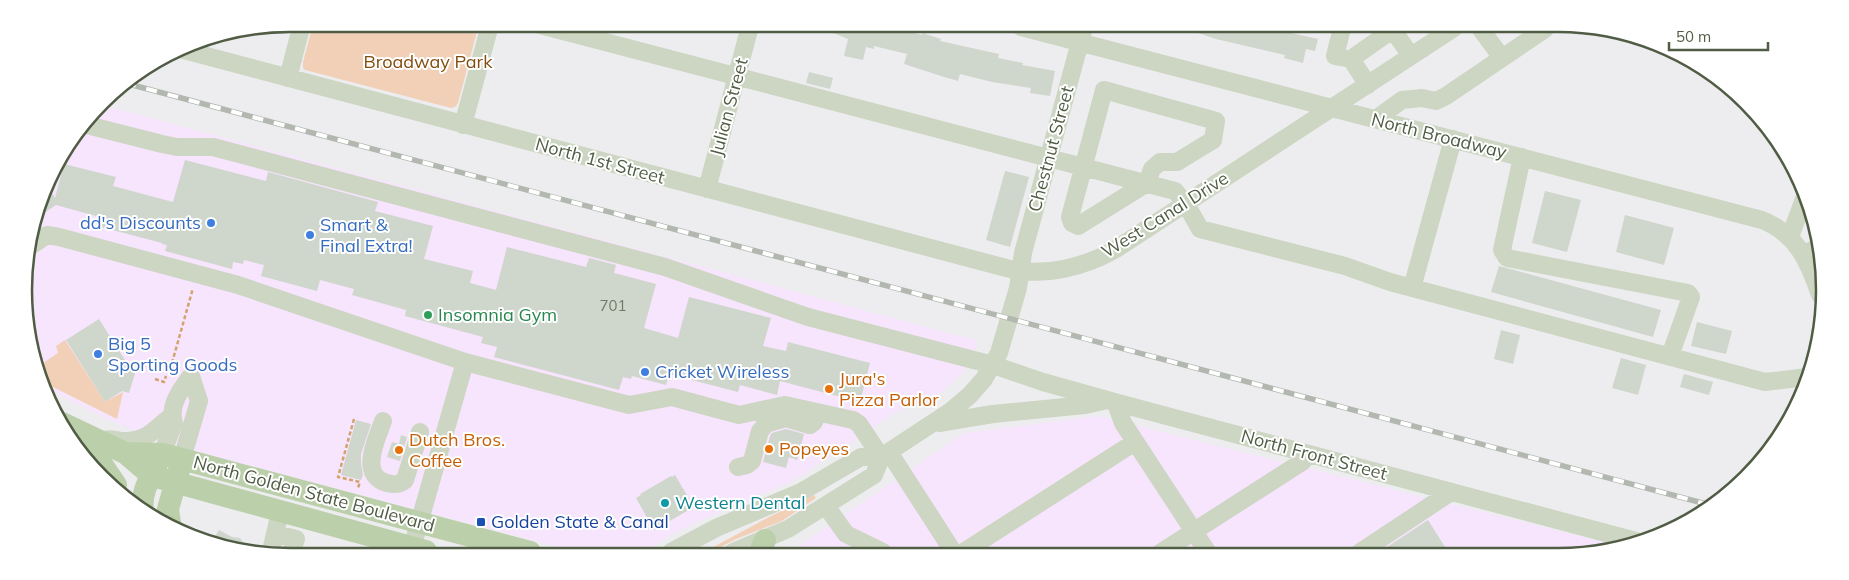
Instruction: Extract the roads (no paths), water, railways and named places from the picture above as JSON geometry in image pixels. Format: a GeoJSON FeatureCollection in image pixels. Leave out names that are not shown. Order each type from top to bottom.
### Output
{"type":"FeatureCollection","features":[{"type":"Feature","properties":{"kind":"main road","name":"North Golden State Boulevard"},"geometry":{"type":"LineString","coordinates":[[74,429],[125,453],[152,476],[278,523],[409,548]]}},
{"type":"Feature","properties":{"kind":"main road","name":"North Golden State Boulevard"},"geometry":{"type":"LineString","coordinates":[[125,453],[172,457],[359,499],[419,522],[515,548]]}},
{"type":"Feature","properties":{"kind":"main road"},"geometry":{"type":"LineString","coordinates":[[91,454],[99,460],[105,469]]}},
{"type":"Feature","properties":{"kind":"main road"},"geometry":{"type":"LineString","coordinates":[[144,502],[144,493],[152,476],[172,457]]}},
{"type":"Feature","properties":{"kind":"main road"},"geometry":{"type":"LineString","coordinates":[[169,517],[168,509],[175,484],[172,457]]}},
{"type":"Feature","properties":{"kind":"main road"},"geometry":{"type":"LineString","coordinates":[[278,523],[283,508],[292,505],[333,511],[350,510],[359,499]]}},
{"type":"Feature","properties":{"kind":"street"},"geometry":{"type":"LineString","coordinates":[[288,78],[300,32]]}},
{"type":"Feature","properties":{"kind":"street"},"geometry":{"type":"LineString","coordinates":[[463,124],[488,32]]}},
{"type":"Feature","properties":{"kind":"street"},"geometry":{"type":"LineString","coordinates":[[567,32],[1175,191],[1186,204],[1200,229],[1345,266],[1390,282],[1765,382],[1801,378]]}},
{"type":"Feature","properties":{"kind":"street","name":"Julian Street"},"geometry":{"type":"LineString","coordinates":[[707,189],[748,32]]}},
{"type":"Feature","properties":{"kind":"street","name":"North Broadway"},"geometry":{"type":"LineString","coordinates":[[1058,32],[1081,35],[1331,108],[1762,220],[1779,228],[1790,237],[1803,254],[1816,284]]}},
{"type":"Feature","properties":{"kind":"street"},"geometry":{"type":"LineString","coordinates":[[1341,32],[1335,56],[1351,60],[1368,85]]}},
{"type":"Feature","properties":{"kind":"street"},"geometry":{"type":"LineString","coordinates":[[1351,60],[1387,32]]}},
{"type":"Feature","properties":{"kind":"street"},"geometry":{"type":"LineString","coordinates":[[1393,32],[1411,56]]}},
{"type":"Feature","properties":{"kind":"street","name":"West Canal Drive"},"geometry":{"type":"LineString","coordinates":[[1020,271],[1040,272],[1062,269],[1102,257],[1447,32]]}},
{"type":"Feature","properties":{"kind":"street"},"geometry":{"type":"LineString","coordinates":[[1483,32],[1502,58]]}},
{"type":"Feature","properties":{"kind":"street"},"geometry":{"type":"LineString","coordinates":[[1376,119],[1402,100],[1422,98],[1436,100],[1446,96],[1541,32]]}},
{"type":"Feature","properties":{"kind":"street","name":"Chestnut Street"},"geometry":{"type":"LineString","coordinates":[[1020,271],[1023,253],[1081,35]]}},
{"type":"Feature","properties":{"kind":"street","name":"North 1st Street"},"geometry":{"type":"LineString","coordinates":[[191,52],[1020,271]]}},
{"type":"Feature","properties":{"kind":"street"},"geometry":{"type":"LineString","coordinates":[[1104,90],[1216,121],[1213,140],[1177,162],[1160,162],[1152,169],[1146,184],[1078,226],[1072,223],[1070,217],[1104,90]]}},
{"type":"Feature","properties":{"kind":"street","name":"North Front Street"},"geometry":{"type":"LineString","coordinates":[[91,126],[162,144],[213,147],[242,154],[665,266],[808,317],[993,365],[1112,402],[1627,539]]}},
{"type":"Feature","properties":{"kind":"street"},"geometry":{"type":"LineString","coordinates":[[1412,288],[1453,139]]}},
{"type":"Feature","properties":{"kind":"street"},"geometry":{"type":"LineString","coordinates":[[1522,157],[1502,250],[1507,258],[1688,293],[1692,297],[1670,356]]}},
{"type":"Feature","properties":{"kind":"street"},"geometry":{"type":"LineString","coordinates":[[1790,237],[1802,204]]}},
{"type":"Feature","properties":{"kind":"street"},"geometry":{"type":"LineString","coordinates":[[37,242],[47,236],[59,237],[238,285],[465,362],[629,406],[672,397],[739,415],[785,405],[856,421],[885,454],[951,548]]}},
{"type":"Feature","properties":{"kind":"street"},"geometry":{"type":"LineString","coordinates":[[1803,254],[1813,249]]}},
{"type":"Feature","properties":{"kind":"street"},"geometry":{"type":"LineString","coordinates":[[678,548],[716,528],[801,492],[861,456],[885,454],[962,403],[993,365],[1002,345],[1020,271]]}},
{"type":"Feature","properties":{"kind":"street"},"geometry":{"type":"LineString","coordinates":[[419,548],[419,522],[465,362]]}},
{"type":"Feature","properties":{"kind":"street"},"geometry":{"type":"LineString","coordinates":[[192,376],[199,401],[172,457],[174,423],[172,416],[178,393],[192,376]]}},
{"type":"Feature","properties":{"kind":"street"},"geometry":{"type":"LineString","coordinates":[[931,424],[993,414],[1112,402],[1134,442],[1205,548]]}},
{"type":"Feature","properties":{"kind":"street"},"geometry":{"type":"LineString","coordinates":[[738,467],[746,466],[752,461],[760,431],[766,424],[786,418],[810,425],[814,422],[817,412]]}},
{"type":"Feature","properties":{"kind":"street"},"geometry":{"type":"LineString","coordinates":[[99,442],[108,438],[127,441],[139,439],[156,430],[172,416]]}},
{"type":"Feature","properties":{"kind":"street"},"geometry":{"type":"LineString","coordinates":[[387,422],[381,458],[385,471],[390,474],[397,476],[408,473],[420,432]]}},
{"type":"Feature","properties":{"kind":"street"},"geometry":{"type":"LineString","coordinates":[[970,548],[1134,442]]}},
{"type":"Feature","properties":{"kind":"street"},"geometry":{"type":"LineString","coordinates":[[763,546],[874,476],[885,454]]}},
{"type":"Feature","properties":{"kind":"street"},"geometry":{"type":"LineString","coordinates":[[1168,548],[1302,462],[1309,454]]}},
{"type":"Feature","properties":{"kind":"street"},"geometry":{"type":"LineString","coordinates":[[1367,548],[1451,492]]}},
{"type":"Feature","properties":{"kind":"street"},"geometry":{"type":"LineString","coordinates":[[826,506],[846,534],[875,548]]}},
{"type":"Feature","properties":{"kind":"street"},"geometry":{"type":"LineString","coordinates":[[272,547],[278,523],[296,539],[293,548]]}},
{"type":"Feature","properties":{"kind":"railway"},"geometry":{"type":"LineString","coordinates":[[134,85],[1703,503]]}},
{"type":"Feature","properties":{"kind":"place","name":"dd's Discounts"},"geometry":{"type":"Point","coordinates":[211,223]}},
{"type":"Feature","properties":{"kind":"place","name":"Smart & Final Extra!"},"geometry":{"type":"Point","coordinates":[310,235]}},
{"type":"Feature","properties":{"kind":"place","name":"Insomnia Gym"},"geometry":{"type":"Point","coordinates":[428,315]}},
{"type":"Feature","properties":{"kind":"place","name":"Big 5 Sporting Goods"},"geometry":{"type":"Point","coordinates":[98,354]}},
{"type":"Feature","properties":{"kind":"place","name":"Cricket Wireless"},"geometry":{"type":"Point","coordinates":[645,372]}},
{"type":"Feature","properties":{"kind":"place","name":"Jura's Pizza Parlor"},"geometry":{"type":"Point","coordinates":[829,389]}},
{"type":"Feature","properties":{"kind":"place","name":"Popeyes"},"geometry":{"type":"Point","coordinates":[769,449]}},
{"type":"Feature","properties":{"kind":"place","name":"Dutch Bros. Coffee"},"geometry":{"type":"Point","coordinates":[399,450]}},
{"type":"Feature","properties":{"kind":"place","name":"Western Dental"},"geometry":{"type":"Point","coordinates":[665,503]}},
{"type":"Feature","properties":{"kind":"place","name":"Golden State & Canal"},"geometry":{"type":"Point","coordinates":[481,522]}},
{"type":"Feature","properties":{"kind":"park label","name":"Broadway Park"},"geometry":{"type":"Point","coordinates":[428,62]}}]}
